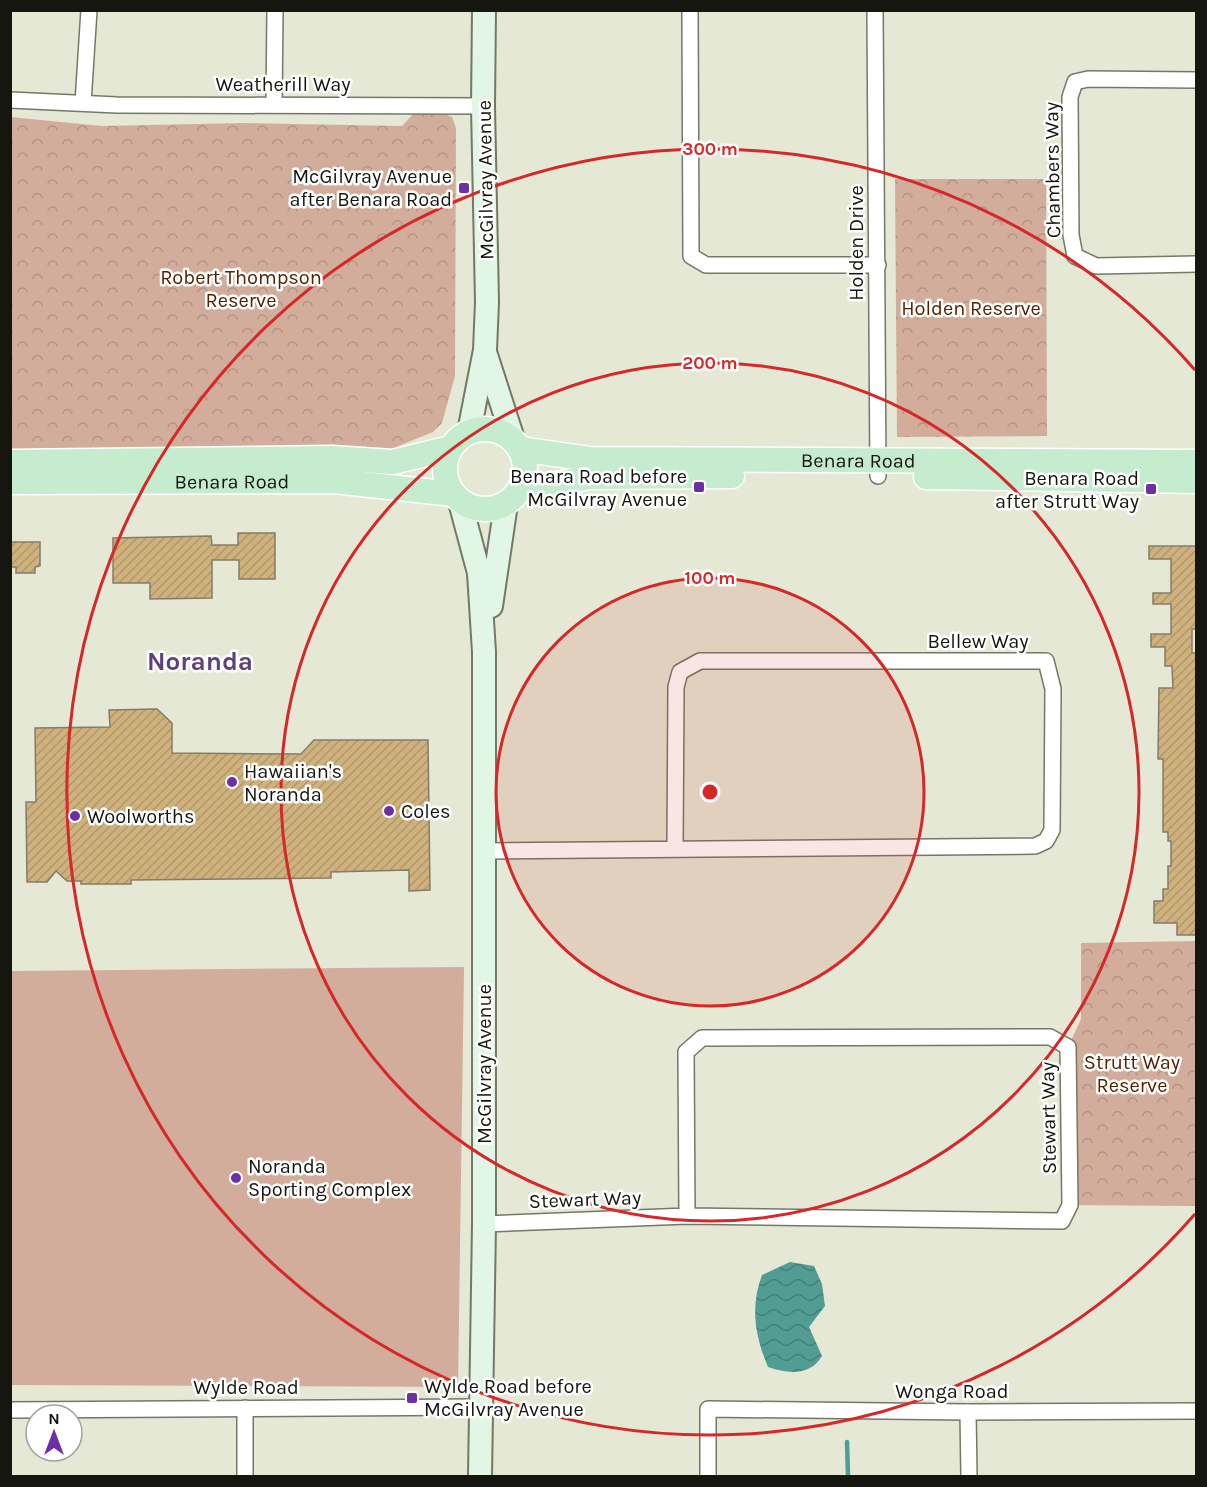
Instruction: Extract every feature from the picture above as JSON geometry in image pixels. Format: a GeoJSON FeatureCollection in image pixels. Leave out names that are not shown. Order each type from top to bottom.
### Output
{"type":"FeatureCollection","features":[{"type":"Feature","properties":{"kind":"main road","name":"McGilvray Avenue"},"geometry":{"type":"LineString","coordinates":[[470,432],[485,350],[487,302],[483,106],[484,10]]}},
{"type":"Feature","properties":{"kind":"main road","name":"McGilvray Avenue"},"geometry":{"type":"LineString","coordinates":[[485,350],[517,446]]}},
{"type":"Feature","properties":{"kind":"main road"},"geometry":{"type":"LineString","coordinates":[[494,430],[517,446],[525,462],[513,496],[482,510],[457,498],[444,471],[450,448],[470,432],[494,430]]}},
{"type":"Feature","properties":{"kind":"main road","name":"Benara Road"},"geometry":{"type":"LineString","coordinates":[[517,446],[590,459],[1197,481]]}},
{"type":"Feature","properties":{"kind":"main road","name":"Benara Road"},"geometry":{"type":"LineString","coordinates":[[10,462],[332,458],[393,462],[450,448]]}},
{"type":"Feature","properties":{"kind":"main road","name":"Benara Road"},"geometry":{"type":"LineString","coordinates":[[513,496],[589,477],[878,468],[1197,462]]}},
{"type":"Feature","properties":{"kind":"main road","name":"Benara Road"},"geometry":{"type":"LineString","coordinates":[[10,482],[334,481],[457,498]]}},
{"type":"Feature","properties":{"kind":"main road","name":"McGilvray Avenue"},"geometry":{"type":"LineString","coordinates":[[484,652],[513,496]]}},
{"type":"Feature","properties":{"kind":"main road","name":"McGilvray Avenue"},"geometry":{"type":"LineString","coordinates":[[457,498],[479,573],[484,652],[484,1224],[480,1476]]}},
{"type":"Feature","properties":{"kind":"street"},"geometry":{"type":"LineString","coordinates":[[83,103],[89,10]]}},
{"type":"Feature","properties":{"kind":"street"},"geometry":{"type":"LineString","coordinates":[[274,105],[275,10]]}},
{"type":"Feature","properties":{"kind":"street"},"geometry":{"type":"LineString","coordinates":[[690,10],[691,256],[706,265],[878,265]]}},
{"type":"Feature","properties":{"kind":"street","name":"Holden Drive"},"geometry":{"type":"LineString","coordinates":[[875,10],[878,468]]}},
{"type":"Feature","properties":{"kind":"street","name":"Chambers Way"},"geometry":{"type":"LineString","coordinates":[[1197,80],[1088,79],[1075,82],[1070,98],[1071,235],[1075,256],[1096,266],[1197,264]]}},
{"type":"Feature","properties":{"kind":"street","name":"Weatherill Way"},"geometry":{"type":"LineString","coordinates":[[10,100],[83,103],[483,106]]}},
{"type":"Feature","properties":{"kind":"street","name":"Bellew Way"},"geometry":{"type":"LineString","coordinates":[[484,851],[1035,846],[1047,841],[1052,830],[1053,689],[1047,661],[700,662],[680,672],[676,687],[675,849]]}},
{"type":"Feature","properties":{"kind":"street","name":"Stewart Way"},"geometry":{"type":"LineString","coordinates":[[484,1224],[687,1216],[1062,1221],[1070,1205],[1068,1047],[1050,1036],[702,1038],[686,1052],[687,1216]]}},
{"type":"Feature","properties":{"kind":"street","name":"Wylde Road"},"geometry":{"type":"LineString","coordinates":[[10,1410],[481,1407]]}},
{"type":"Feature","properties":{"kind":"street"},"geometry":{"type":"LineString","coordinates":[[245,1408],[245,1476]]}},
{"type":"Feature","properties":{"kind":"street","name":"Wonga Road"},"geometry":{"type":"LineString","coordinates":[[708,1476],[708,1409],[968,1412],[1197,1411]]}},
{"type":"Feature","properties":{"kind":"street"},"geometry":{"type":"LineString","coordinates":[[968,1412],[969,1476]]}},
{"type":"Feature","properties":{"kind":"green space","name":"Robert Thompson Reserve"},"geometry":{"type":"Polygon","coordinates":[[[415,112],[440,112],[452,117],[456,128],[455,376],[442,423],[433,432],[391,449],[358,452],[11,457],[10,117],[102,126],[245,123],[402,126],[415,112]]]}},
{"type":"Feature","properties":{"kind":"green space","name":"Holden Reserve"},"geometry":{"type":"Polygon","coordinates":[[[895,179],[1046,179],[1047,436],[897,437],[895,179]]]}},
{"type":"Feature","properties":{"kind":"green space","name":"Strutt Way Reserve"},"geometry":{"type":"Polygon","coordinates":[[[1196,941],[1196,1206],[1070,1205],[1068,1047],[1081,1019],[1081,943],[1196,941]]]}},
{"type":"Feature","properties":{"kind":"green space","name":"Noranda Sporting Complex"},"geometry":{"type":"Polygon","coordinates":[[[464,967],[458,1387],[11,1385],[11,971],[464,967]]]}},
{"type":"Feature","properties":{"kind":"water"},"geometry":{"type":"Polygon","coordinates":[[[790,1262],[814,1266],[822,1284],[825,1306],[809,1327],[822,1356],[811,1367],[798,1372],[768,1367],[757,1333],[755,1310],[762,1275],[790,1262]]]}},
{"type":"Feature","properties":{"kind":"building"},"geometry":{"type":"Polygon","coordinates":[[[238,533],[275,533],[275,579],[239,579],[239,560],[212,560],[212,598],[150,599],[150,583],[113,583],[113,538],[211,536],[212,545],[238,545],[238,533]]]}},
{"type":"Feature","properties":{"kind":"building"},"geometry":{"type":"Polygon","coordinates":[[[10,542],[40,542],[40,566],[35,567],[35,573],[16,573],[16,567],[10,567],[10,542]]]}},
{"type":"Feature","properties":{"kind":"building"},"geometry":{"type":"Polygon","coordinates":[[[1149,546],[1197,546],[1197,629],[1192,629],[1192,653],[1197,653],[1197,935],[1177,935],[1177,923],[1154,923],[1154,901],[1163,901],[1163,889],[1168,889],[1168,866],[1171,866],[1171,841],[1168,841],[1168,832],[1163,832],[1163,759],[1158,759],[1159,688],[1173,688],[1172,666],[1165,666],[1165,647],[1151,647],[1151,634],[1171,634],[1171,604],[1153,604],[1153,593],[1171,593],[1171,559],[1149,559],[1149,546]]]}},
{"type":"Feature","properties":{"kind":"building","name":"Hawaiian's Noranda"},"geometry":{"type":"Polygon","coordinates":[[[157,709],[172,723],[172,753],[301,754],[314,740],[428,740],[430,890],[409,891],[409,870],[331,872],[331,878],[131,880],[131,884],[81,884],[81,881],[67,881],[56,871],[47,882],[27,882],[26,802],[36,802],[35,728],[110,727],[109,710],[157,709]]]}},
{"type":"Feature","properties":{"kind":"waterway"},"geometry":{"type":"LineString","coordinates":[[847,1442],[848,1476]]}},
{"type":"Feature","properties":{"kind":"place","name":"McGilvray Avenue after Benara Road"},"geometry":{"type":"Point","coordinates":[464,188]}},
{"type":"Feature","properties":{"kind":"place","name":"Benara Road before McGilvray Avenue"},"geometry":{"type":"Point","coordinates":[699,487]}},
{"type":"Feature","properties":{"kind":"place","name":"Benara Road after Strutt Way"},"geometry":{"type":"Point","coordinates":[1151,489]}},
{"type":"Feature","properties":{"kind":"place","name":"Hawaiian's Noranda"},"geometry":{"type":"Point","coordinates":[232,782]}},
{"type":"Feature","properties":{"kind":"place","name":"Coles"},"geometry":{"type":"Point","coordinates":[389,811]}},
{"type":"Feature","properties":{"kind":"place","name":"Woolworths"},"geometry":{"type":"Point","coordinates":[75,816]}},
{"type":"Feature","properties":{"kind":"place","name":"Noranda Sporting Complex"},"geometry":{"type":"Point","coordinates":[236,1178]}},
{"type":"Feature","properties":{"kind":"place","name":"Wylde Road before McGilvray Avenue"},"geometry":{"type":"Point","coordinates":[412,1398]}},
{"type":"Feature","properties":{"kind":"district","name":"Noranda"},"geometry":{"type":"Point","coordinates":[200,661]}}]}
